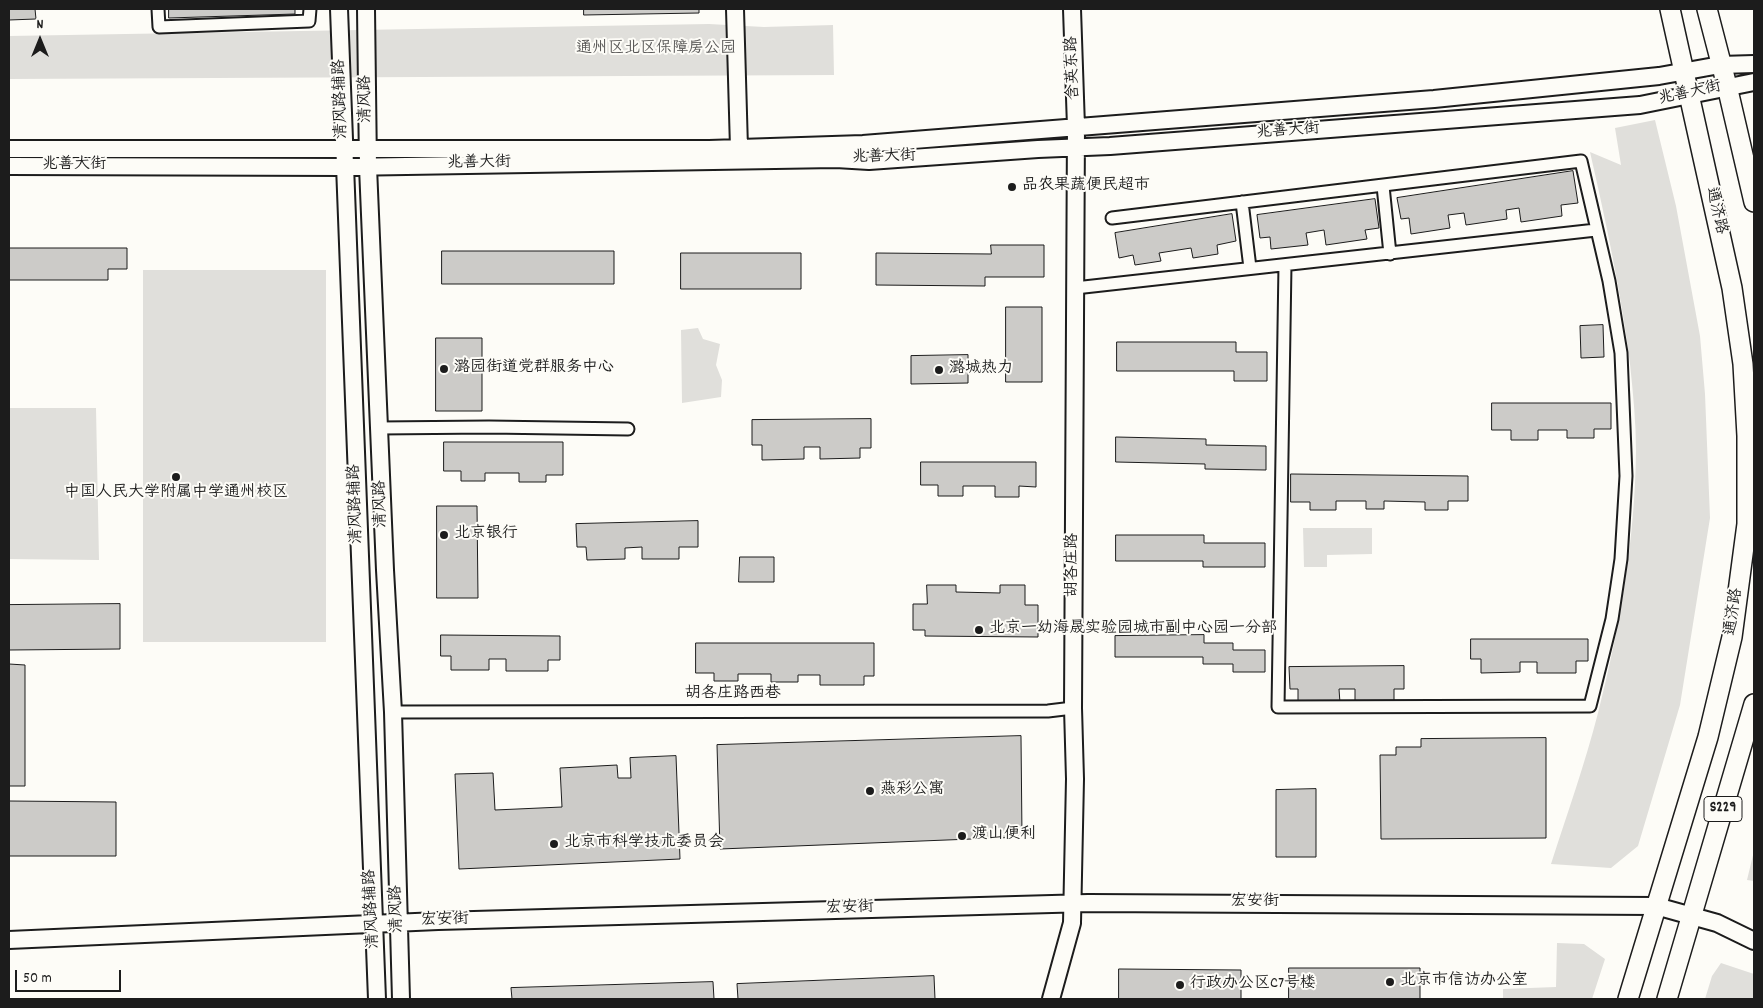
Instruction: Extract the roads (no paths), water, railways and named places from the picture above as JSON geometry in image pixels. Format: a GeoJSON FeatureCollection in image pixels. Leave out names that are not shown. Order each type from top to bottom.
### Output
{"type":"FeatureCollection","features":[{"type":"Feature","properties":{"kind":"main road","name":"通济路"},"geometry":{"type":"LineString","coordinates":[[1628,999],[1708,737],[1732,637],[1747,524],[1747,436],[1743,364],[1732,288],[1670,9]]}},
{"type":"Feature","properties":{"kind":"main road"},"geometry":{"type":"LineString","coordinates":[[1707,9],[1754,202]]}},
{"type":"Feature","properties":{"kind":"main road","name":"S229"},"geometry":{"type":"LineString","coordinates":[[1667,999],[1754,704]]}},
{"type":"Feature","properties":{"kind":"street"},"geometry":{"type":"LineString","coordinates":[[158,9],[158,27],[309,21],[310,9]]}},
{"type":"Feature","properties":{"kind":"street","name":"清风路辅路"},"geometry":{"type":"LineString","coordinates":[[339,9],[377,999]]}},
{"type":"Feature","properties":{"kind":"street","name":"清风路"},"geometry":{"type":"LineString","coordinates":[[366,9],[368,167],[393,712],[401,999]]}},
{"type":"Feature","properties":{"kind":"street"},"geometry":{"type":"LineString","coordinates":[[735,9],[739,148]]}},
{"type":"Feature","properties":{"kind":"street","name":"含英东路"},"geometry":{"type":"LineString","coordinates":[[1072,9],[1076,127]]}},
{"type":"Feature","properties":{"kind":"street","name":"兆善大街"},"geometry":{"type":"LineString","coordinates":[[9,149],[709,149],[864,144],[1434,99],[1635,78],[1720,65],[1754,64]]}},
{"type":"Feature","properties":{"kind":"street","name":"兆善大街"},"geometry":{"type":"LineString","coordinates":[[9,166],[368,167],[836,159],[869,161],[1110,146],[1640,104],[1754,82]]}},
{"type":"Feature","properties":{"kind":"street","name":"胡各庄路"},"geometry":{"type":"LineString","coordinates":[[1052,999],[1072,923],[1075,779],[1073,708],[1076,127]]}},
{"type":"Feature","properties":{"kind":"street"},"geometry":{"type":"LineString","coordinates":[[1112,218],[1581,161],[1609,281],[1621,353],[1626,476],[1621,559],[1612,619],[1590,706],[1278,707],[1285,265]]}},
{"type":"Feature","properties":{"kind":"street"},"geometry":{"type":"LineString","coordinates":[[1383,186],[1390,254]]}},
{"type":"Feature","properties":{"kind":"street"},"geometry":{"type":"LineString","coordinates":[[1242,202],[1250,268]]}},
{"type":"Feature","properties":{"kind":"street"},"geometry":{"type":"LineString","coordinates":[[1075,288],[1596,230]]}},
{"type":"Feature","properties":{"kind":"street"},"geometry":{"type":"LineString","coordinates":[[379,428],[628,429]]}},
{"type":"Feature","properties":{"kind":"street","name":"胡各庄路西巷"},"geometry":{"type":"LineString","coordinates":[[393,712],[1048,711],[1073,708]]}},
{"type":"Feature","properties":{"kind":"street","name":"宏安街"},"geometry":{"type":"LineString","coordinates":[[9,940],[398,923],[1072,903],[1656,906],[1717,923],[1754,941]]}},
{"type":"Feature","properties":{"kind":"place","name":"品农果蔬便民超市"},"geometry":{"type":"Point","coordinates":[1012,187]}},
{"type":"Feature","properties":{"kind":"place","name":"潞园街道党群服务中心"},"geometry":{"type":"Point","coordinates":[444,369]}},
{"type":"Feature","properties":{"kind":"place","name":"潞城热力"},"geometry":{"type":"Point","coordinates":[939,370]}},
{"type":"Feature","properties":{"kind":"place","name":"中国人民大学附属中学通州校区"},"geometry":{"type":"Point","coordinates":[176,477]}},
{"type":"Feature","properties":{"kind":"place","name":"北京银行"},"geometry":{"type":"Point","coordinates":[444,535]}},
{"type":"Feature","properties":{"kind":"place","name":"北京一幼海晟实验园城市副中心园一分部"},"geometry":{"type":"Point","coordinates":[979,630]}},
{"type":"Feature","properties":{"kind":"place","name":"燕彩公寓"},"geometry":{"type":"Point","coordinates":[870,791]}},
{"type":"Feature","properties":{"kind":"place","name":"渡山便利"},"geometry":{"type":"Point","coordinates":[962,836]}},
{"type":"Feature","properties":{"kind":"place","name":"北京市科学技术委员会"},"geometry":{"type":"Point","coordinates":[554,844]}},
{"type":"Feature","properties":{"kind":"place","name":"北京市信访办公室"},"geometry":{"type":"Point","coordinates":[1390,982]}},
{"type":"Feature","properties":{"kind":"place","name":"行政办公区C7号楼"},"geometry":{"type":"Point","coordinates":[1180,985]}},
{"type":"Feature","properties":{"kind":"park label","name":"通州区北区保障房公园"},"geometry":{"type":"Point","coordinates":[656,50]}}]}
